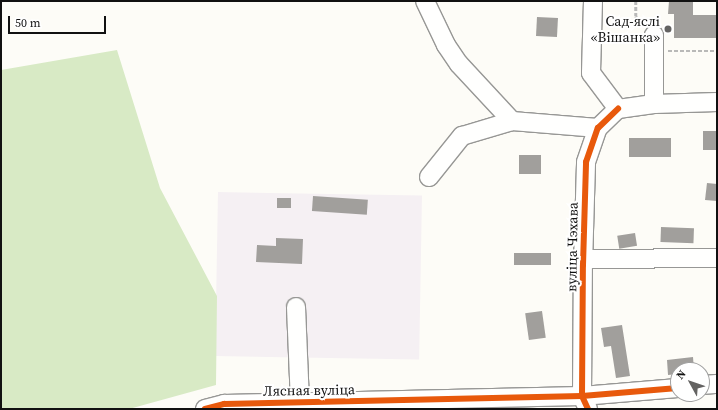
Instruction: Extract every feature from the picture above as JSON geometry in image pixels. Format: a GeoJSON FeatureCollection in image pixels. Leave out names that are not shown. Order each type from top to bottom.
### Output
{"type":"FeatureCollection","features":[{"type":"Feature","properties":{"kind":"street"},"geometry":{"type":"LineString","coordinates":[[425,1],[446,45],[459,64],[512,121]]}},
{"type":"Feature","properties":{"kind":"street"},"geometry":{"type":"LineString","coordinates":[[593,1],[591,73],[618,109],[654,104],[717,102]]}},
{"type":"Feature","properties":{"kind":"street"},"geometry":{"type":"LineString","coordinates":[[654,43],[654,104]]}},
{"type":"Feature","properties":{"kind":"street","name":"вуліца Чэхава"},"geometry":{"type":"LineString","coordinates":[[585,403],[583,259],[586,162],[598,128],[618,109]]}},
{"type":"Feature","properties":{"kind":"street"},"geometry":{"type":"LineString","coordinates":[[429,177],[462,136],[512,121],[598,128]]}},
{"type":"Feature","properties":{"kind":"street"},"geometry":{"type":"LineString","coordinates":[[583,259],[717,258]]}},
{"type":"Feature","properties":{"kind":"street"},"geometry":{"type":"LineString","coordinates":[[296,307],[300,402]]}},
{"type":"Feature","properties":{"kind":"street"},"geometry":{"type":"LineString","coordinates":[[414,405],[585,403],[670,389]]}},
{"type":"Feature","properties":{"kind":"street","name":"Лясная вуліца"},"geometry":{"type":"LineString","coordinates":[[205,409],[224,404],[300,402],[414,405]]}},
{"type":"Feature","properties":{"kind":"path"},"geometry":{"type":"LineString","coordinates":[[636,1],[636,16],[641,28],[654,43],[717,51]]}},
{"type":"Feature","properties":{"kind":"shaded area"},"geometry":{"type":"Polygon","coordinates":[[[218,192],[422,196],[419,360],[215,356],[218,192]]]}},
{"type":"Feature","properties":{"kind":"green space"},"geometry":{"type":"Polygon","coordinates":[[[117,50],[160,188],[217,296],[216,385],[129,409],[1,409],[1,70],[117,50]]]}},
{"type":"Feature","properties":{"kind":"building"},"geometry":{"type":"Polygon","coordinates":[[[669,1],[693,1],[693,15],[716,15],[717,38],[674,38],[674,14],[668,14],[669,1]]]}},
{"type":"Feature","properties":{"kind":"building"},"geometry":{"type":"Polygon","coordinates":[[[537,17],[558,18],[557,37],[536,36],[537,17]]]}},
{"type":"Feature","properties":{"kind":"building"},"geometry":{"type":"Polygon","coordinates":[[[703,131],[717,131],[717,150],[703,150],[703,131]]]}},
{"type":"Feature","properties":{"kind":"building"},"geometry":{"type":"Polygon","coordinates":[[[629,138],[671,138],[671,157],[629,157],[629,138]]]}},
{"type":"Feature","properties":{"kind":"building"},"geometry":{"type":"Polygon","coordinates":[[[519,155],[541,155],[541,174],[519,174],[519,155]]]}},
{"type":"Feature","properties":{"kind":"building"},"geometry":{"type":"Polygon","coordinates":[[[707,183],[717,184],[717,201],[705,200],[707,183]]]}},
{"type":"Feature","properties":{"kind":"building"},"geometry":{"type":"Polygon","coordinates":[[[313,196],[368,200],[367,215],[312,211],[313,196]]]}},
{"type":"Feature","properties":{"kind":"building"},"geometry":{"type":"Polygon","coordinates":[[[277,198],[291,198],[291,208],[277,208],[277,198]]]}},
{"type":"Feature","properties":{"kind":"building"},"geometry":{"type":"Polygon","coordinates":[[[661,227],[694,228],[693,243],[660,242],[661,227]]]}},
{"type":"Feature","properties":{"kind":"building"},"geometry":{"type":"Polygon","coordinates":[[[635,233],[637,246],[619,249],[617,236],[635,233]]]}},
{"type":"Feature","properties":{"kind":"building"},"geometry":{"type":"Polygon","coordinates":[[[276,238],[303,239],[302,264],[256,262],[257,245],[276,246],[276,238]]]}},
{"type":"Feature","properties":{"kind":"building"},"geometry":{"type":"Polygon","coordinates":[[[514,253],[551,253],[551,265],[514,265],[514,253]]]}},
{"type":"Feature","properties":{"kind":"building"},"geometry":{"type":"Polygon","coordinates":[[[542,311],[546,338],[529,340],[525,313],[542,311]]]}},
{"type":"Feature","properties":{"kind":"building"},"geometry":{"type":"Polygon","coordinates":[[[622,325],[630,376],[616,378],[611,346],[604,347],[601,328],[622,325]]]}},
{"type":"Feature","properties":{"kind":"building"},"geometry":{"type":"Polygon","coordinates":[[[693,357],[693,362],[670,362],[670,375],[668,375],[667,360],[693,357]]]}},
{"type":"Feature","properties":{"kind":"cycle path"},"geometry":{"type":"LineString","coordinates":[[588,409],[582,396],[583,265],[586,162],[598,128],[618,109]]}},
{"type":"Feature","properties":{"kind":"cycle path"},"geometry":{"type":"LineString","coordinates":[[205,409],[224,404],[582,396],[670,389]]}},
{"type":"Feature","properties":{"kind":"place","name":"Сад-яслі «Вішанка»"},"geometry":{"type":"Point","coordinates":[668,29]}}]}
